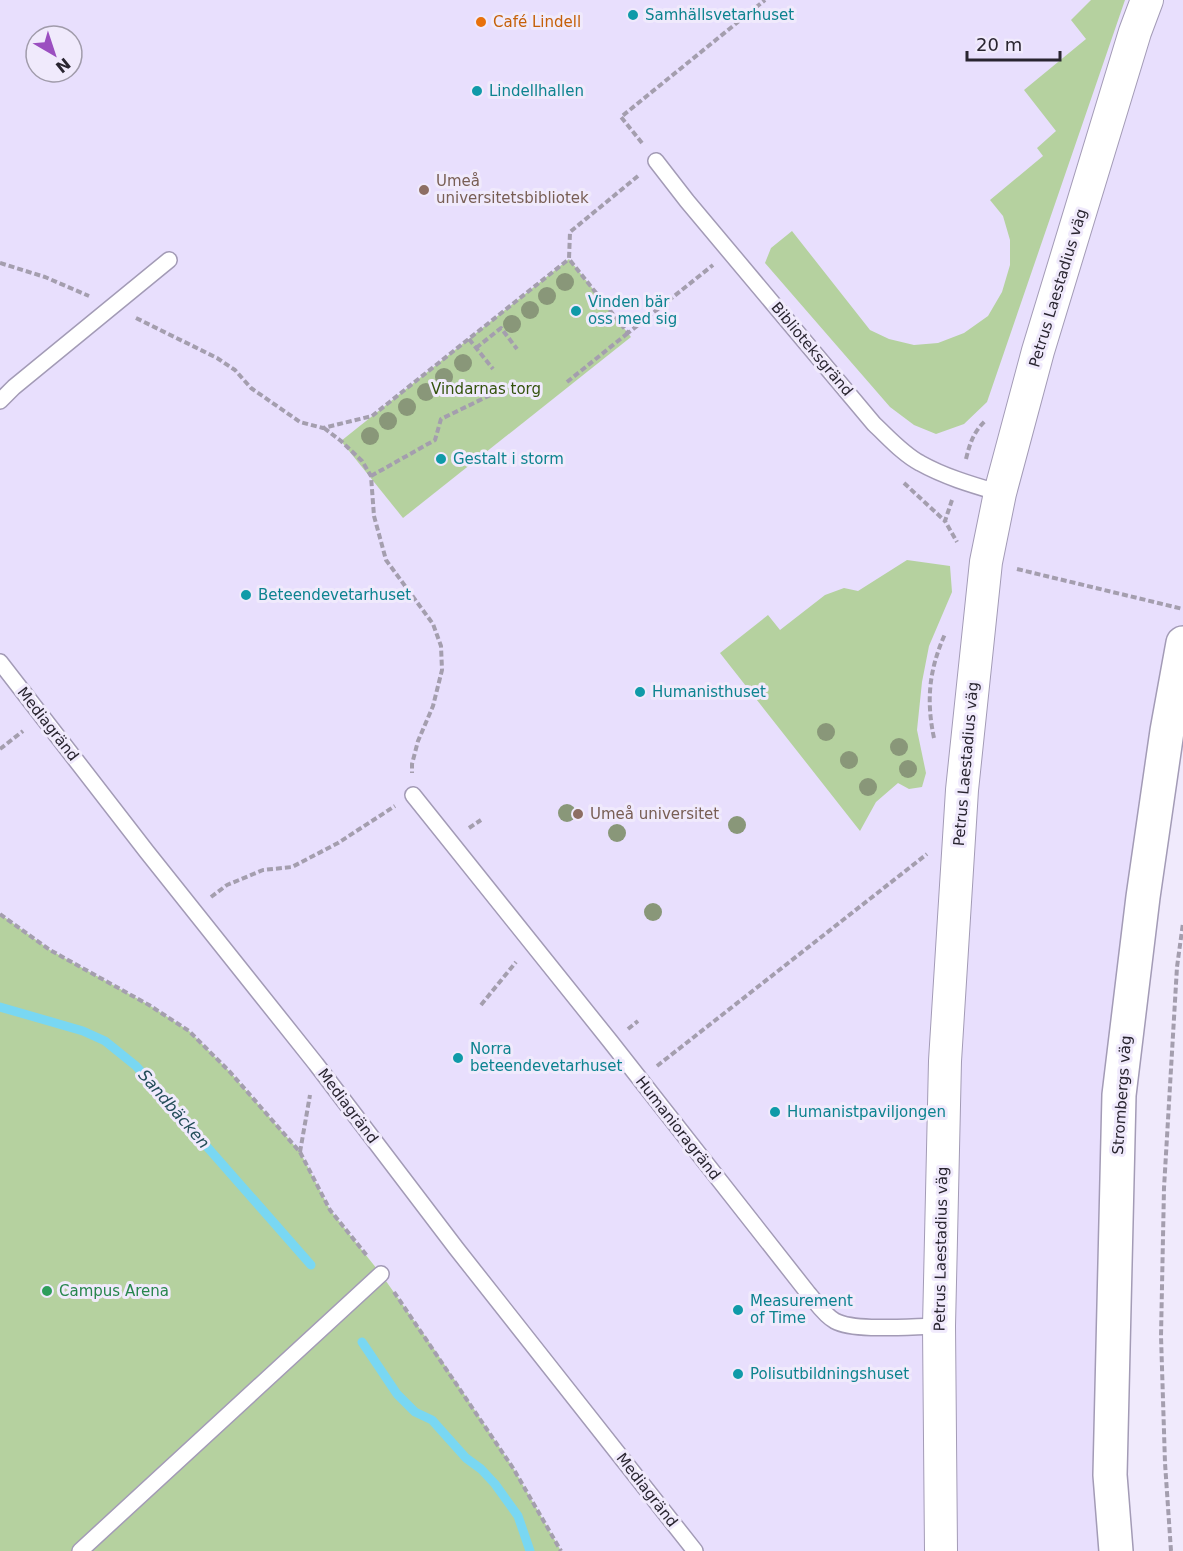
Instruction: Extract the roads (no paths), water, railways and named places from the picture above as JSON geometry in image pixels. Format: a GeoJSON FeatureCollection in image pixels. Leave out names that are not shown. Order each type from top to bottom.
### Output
{"type":"FeatureCollection","features":[{"type":"Feature","properties":{"kind":"street","name":"Petrus Laestadius väg"},"geometry":{"type":"LineString","coordinates":[[941,1551],[939,1326],[945,1061],[962,790],[986,562],[1000,493],[1038,351],[1135,32],[1147,0]]}},
{"type":"Feature","properties":{"kind":"street","name":"Strombergs väg"},"geometry":{"type":"LineString","coordinates":[[1116,1551],[1110,1475],[1119,1095],[1146,873],[1183,643]]}},
{"type":"Feature","properties":{"kind":"lane","name":"Biblioteksgränd"},"geometry":{"type":"LineString","coordinates":[[656,161],[874,424],[920,463],[959,480],[1000,493]]}},
{"type":"Feature","properties":{"kind":"lane"},"geometry":{"type":"LineString","coordinates":[[0,401],[169,260]]}},
{"type":"Feature","properties":{"kind":"lane","name":"Mediagränd"},"geometry":{"type":"LineString","coordinates":[[0,662],[695,1551]]}},
{"type":"Feature","properties":{"kind":"lane","name":"Humanioragränd"},"geometry":{"type":"LineString","coordinates":[[414,795],[808,1293],[834,1321],[869,1327],[939,1326]]}},
{"type":"Feature","properties":{"kind":"lane"},"geometry":{"type":"LineString","coordinates":[[80,1551],[381,1274]]}},
{"type":"Feature","properties":{"kind":"waterway","name":"Sandbäcken"},"geometry":{"type":"LineString","coordinates":[[0,1007],[83,1031],[105,1041],[136,1066],[311,1265]]}},
{"type":"Feature","properties":{"kind":"waterway","name":"Sandbäcken"},"geometry":{"type":"LineString","coordinates":[[362,1342],[397,1394],[415,1412],[432,1420],[466,1458],[481,1469],[495,1484],[518,1516],[530,1551]]}},
{"type":"Feature","properties":{"kind":"place","name":"Samhällsvetarhuset"},"geometry":{"type":"Point","coordinates":[633,15]}},
{"type":"Feature","properties":{"kind":"place","name":"Café Lindell"},"geometry":{"type":"Point","coordinates":[481,22]}},
{"type":"Feature","properties":{"kind":"place","name":"Lindellhallen"},"geometry":{"type":"Point","coordinates":[477,91]}},
{"type":"Feature","properties":{"kind":"place","name":"Umeå universitetsbibliotek"},"geometry":{"type":"Point","coordinates":[424,190]}},
{"type":"Feature","properties":{"kind":"place","name":"Vinden bär oss med sig"},"geometry":{"type":"Point","coordinates":[576,311]}},
{"type":"Feature","properties":{"kind":"place","name":"Gestalt i storm"},"geometry":{"type":"Point","coordinates":[441,459]}},
{"type":"Feature","properties":{"kind":"place","name":"Beteendevetarhuset"},"geometry":{"type":"Point","coordinates":[246,595]}},
{"type":"Feature","properties":{"kind":"place","name":"Humanisthuset"},"geometry":{"type":"Point","coordinates":[640,692]}},
{"type":"Feature","properties":{"kind":"place","name":"Umeå universitet"},"geometry":{"type":"Point","coordinates":[578,814]}},
{"type":"Feature","properties":{"kind":"place","name":"Norra beteendevetarhuset"},"geometry":{"type":"Point","coordinates":[458,1058]}},
{"type":"Feature","properties":{"kind":"place","name":"Humanistpaviljongen"},"geometry":{"type":"Point","coordinates":[775,1112]}},
{"type":"Feature","properties":{"kind":"place","name":"Campus Arena"},"geometry":{"type":"Point","coordinates":[47,1291]}},
{"type":"Feature","properties":{"kind":"place","name":"Measurement of Time"},"geometry":{"type":"Point","coordinates":[738,1310]}},
{"type":"Feature","properties":{"kind":"place","name":"Polisutbildningshuset"},"geometry":{"type":"Point","coordinates":[738,1374]}},
{"type":"Feature","properties":{"kind":"park label","name":"Vindarnas torg"},"geometry":{"type":"Point","coordinates":[486,389]}}]}
